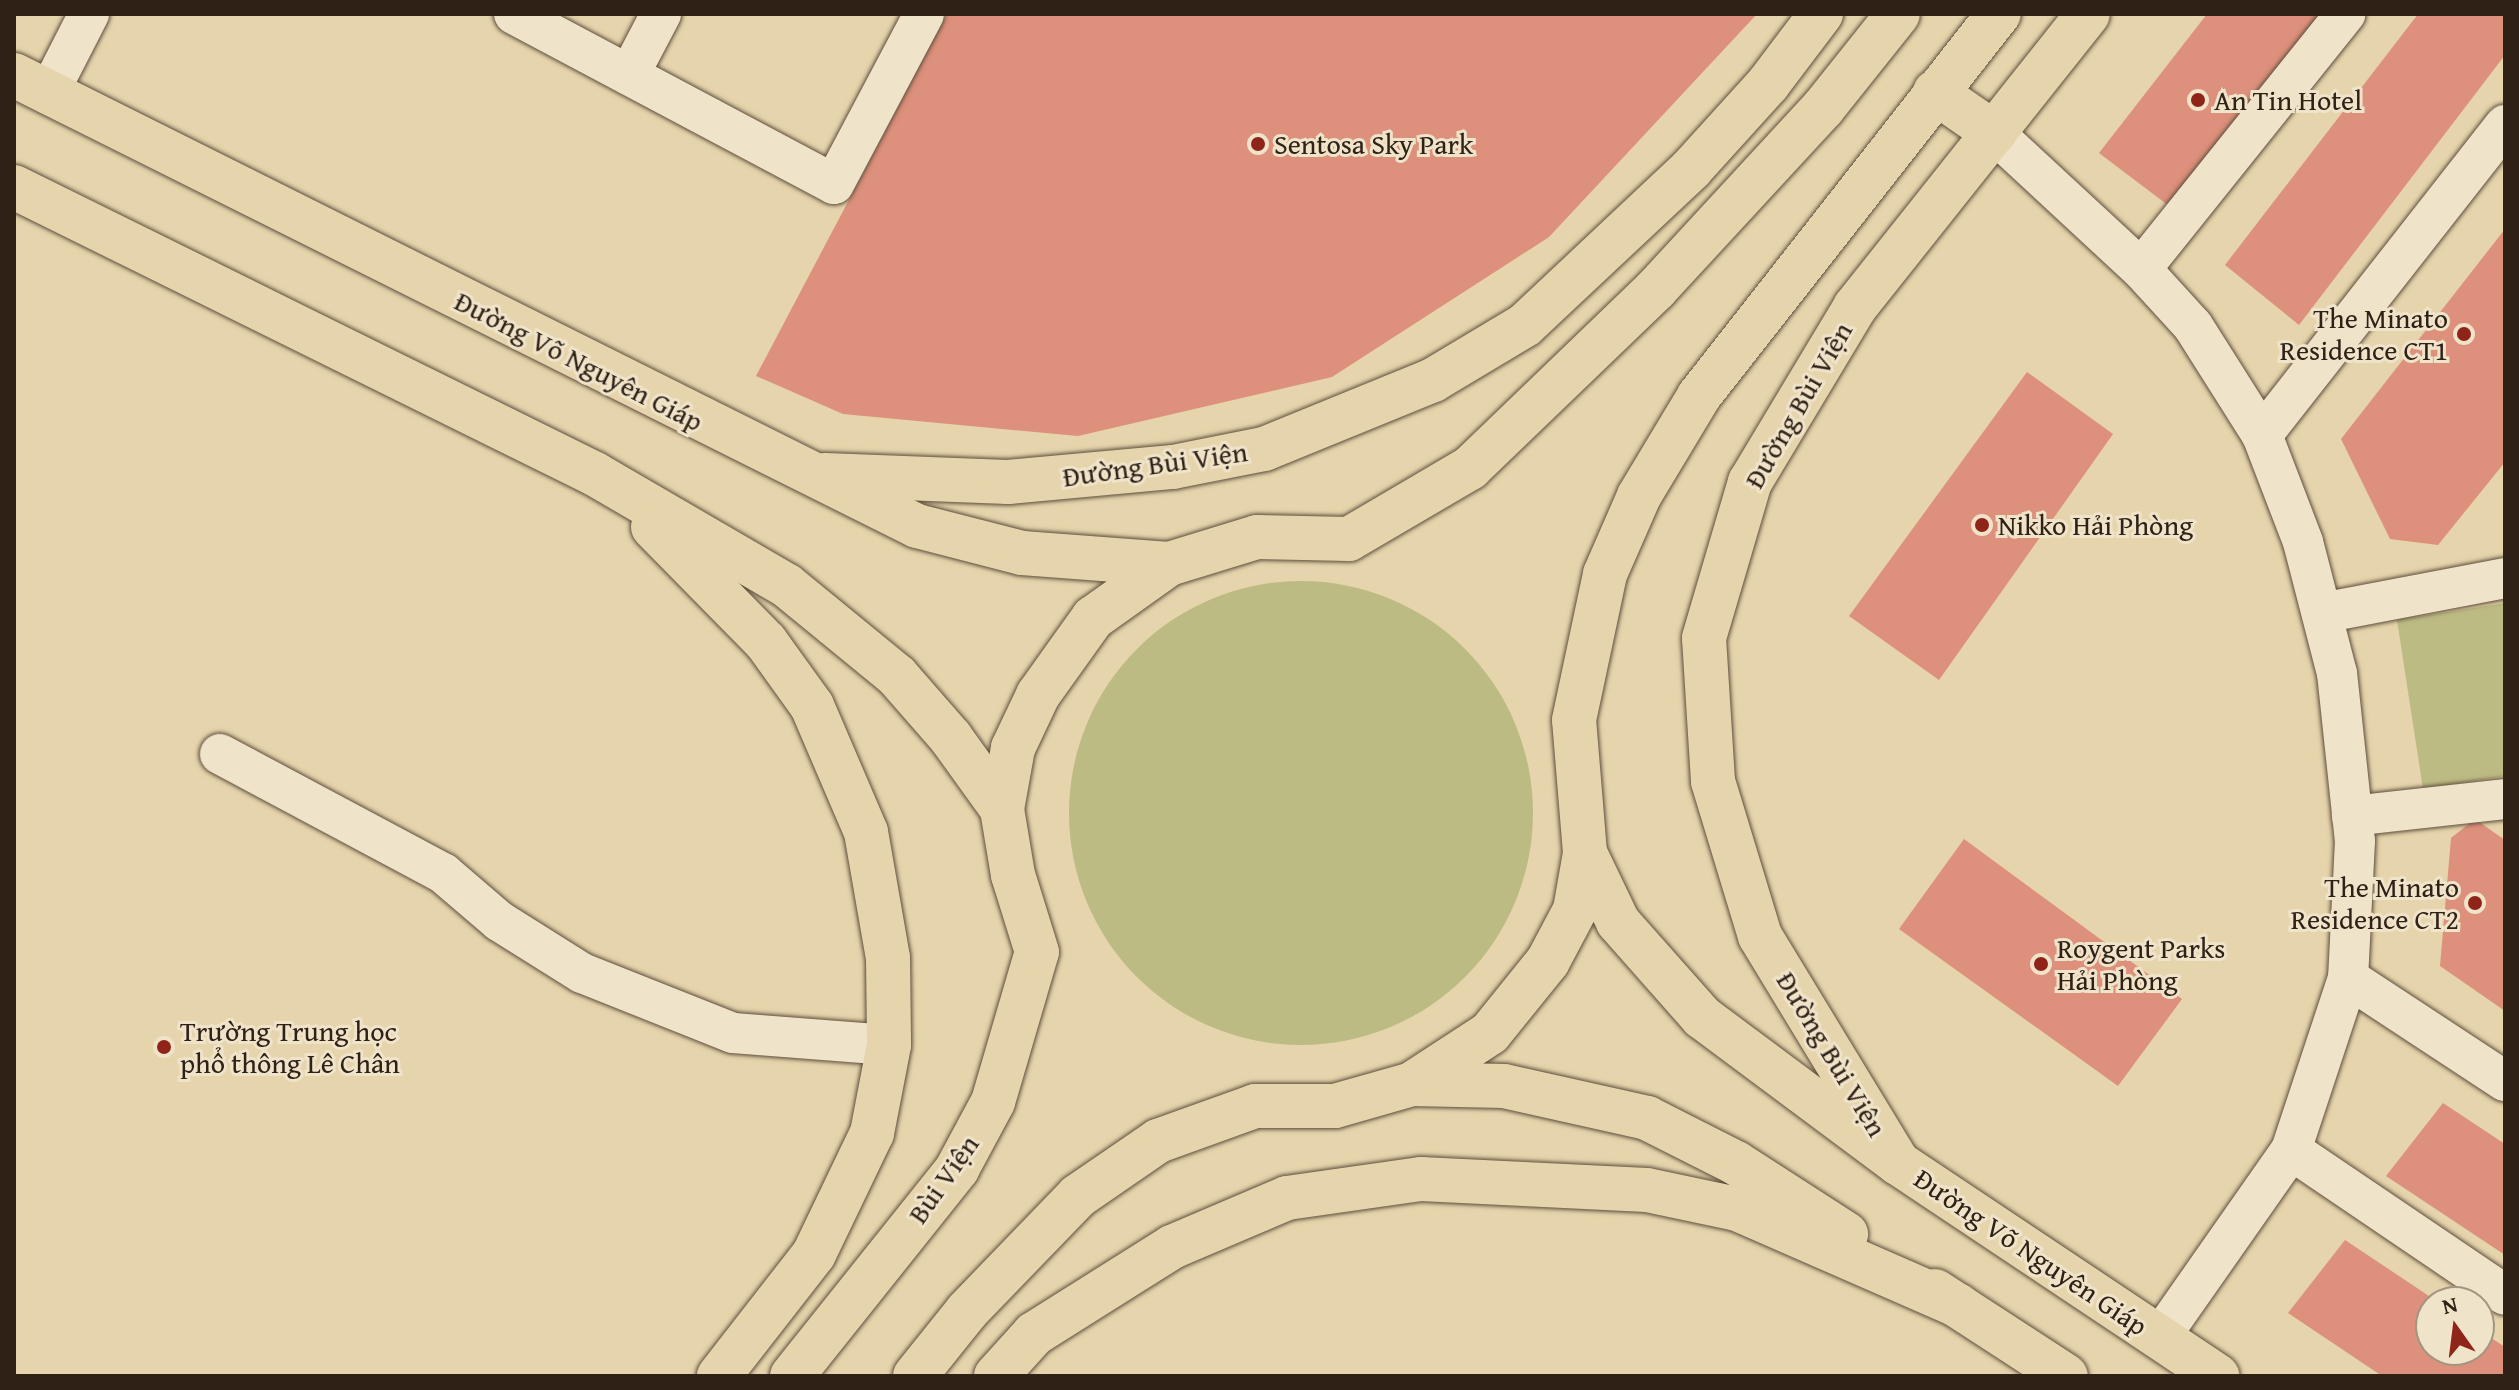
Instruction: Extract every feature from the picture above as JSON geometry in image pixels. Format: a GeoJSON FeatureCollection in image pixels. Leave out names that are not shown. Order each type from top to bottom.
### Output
{"type":"FeatureCollection","features":[{"type":"Feature","properties":{"kind":"main road","name":"Đường Bùi Viện"},"geometry":{"type":"LineString","coordinates":[[806,475],[1008,482],[1092,477],[1264,449],[1346,419],[1433,380],[1525,325],[1691,169],[1768,84],[1821,14]]}},
{"type":"Feature","properties":{"kind":"main road"},"geometry":{"type":"LineString","coordinates":[[1002,809],[1013,748],[1038,695],[1093,618],[1169,564],[1257,537],[1349,539],[1470,468],[1656,289],[1823,108],[1898,14]]}},
{"type":"Feature","properties":{"kind":"main road"},"geometry":{"type":"LineString","coordinates":[[1412,1084],[1490,1033],[1548,961],[1575,910],[1585,853],[1574,720],[1605,574],[1639,496],[1699,396],[1999,14]]}},
{"type":"Feature","properties":{"kind":"main road","name":"Đường Bùi Viện"},"geometry":{"type":"LineString","coordinates":[[1898,1163],[1760,936],[1713,781],[1704,638],[1750,482],[1855,307],[2088,14]]}},
{"type":"Feature","properties":{"kind":"main road"},"geometry":{"type":"LineString","coordinates":[[1768,84],[1823,108]]}},
{"type":"Feature","properties":{"kind":"main road","name":"Đường Võ Nguyên Giáp"},"geometry":{"type":"LineString","coordinates":[[31,85],[806,475],[917,526],[1022,553],[1169,564]]}},
{"type":"Feature","properties":{"kind":"main road"},"geometry":{"type":"LineString","coordinates":[[1935,92],[1994,133]]}},
{"type":"Feature","properties":{"kind":"main road"},"geometry":{"type":"LineString","coordinates":[[14,187],[595,474],[786,585],[886,667],[951,738],[1002,809]]}},
{"type":"Feature","properties":{"kind":"main road"},"geometry":{"type":"LineString","coordinates":[[595,474],[756,632],[812,706],[866,832],[888,958],[889,1045],[872,1133],[814,1254],[719,1376]]}},
{"type":"Feature","properties":{"kind":"main road","name":"Bùi Viện"},"geometry":{"type":"LineString","coordinates":[[792,1376],[957,1169],[993,1102],[1037,952],[1013,875],[1002,809]]}},
{"type":"Feature","properties":{"kind":"main road","name":"Đường Võ Nguyên Giáp"},"geometry":{"type":"LineString","coordinates":[[1585,853],[1618,922],[1702,1017],[1898,1163],[2217,1376]]}},
{"type":"Feature","properties":{"kind":"main road"},"geometry":{"type":"LineString","coordinates":[[915,1376],[967,1311],[1078,1196],[1158,1141],[1255,1106],[1335,1106],[1412,1084],[1504,1086],[1647,1118],[1736,1163],[2066,1376]]}},
{"type":"Feature","properties":{"kind":"main road"},"geometry":{"type":"LineString","coordinates":[[996,1376],[1034,1334],[1172,1247],[1287,1198],[1421,1179],[1633,1188],[1737,1209],[1959,1306]]}},
{"type":"Feature","properties":{"kind":"street"},"geometry":{"type":"LineString","coordinates":[[31,85],[89,14]]}},
{"type":"Feature","properties":{"kind":"street"},"geometry":{"type":"LineString","coordinates":[[514,14],[834,184],[924,14]]}},
{"type":"Feature","properties":{"kind":"street"},"geometry":{"type":"LineString","coordinates":[[629,75],[661,14]]}},
{"type":"Feature","properties":{"kind":"street"},"geometry":{"type":"LineString","coordinates":[[2141,269],[2345,14]]}},
{"type":"Feature","properties":{"kind":"street"},"geometry":{"type":"LineString","coordinates":[[2262,435],[2505,125]]}},
{"type":"Feature","properties":{"kind":"street"},"geometry":{"type":"LineString","coordinates":[[1994,133],[2141,269],[2193,326],[2262,435],[2303,542],[2337,673],[2352,816],[2348,978],[2291,1150],[2160,1337]]}},
{"type":"Feature","properties":{"kind":"street"},"geometry":{"type":"LineString","coordinates":[[2322,613],[2505,578]]}},
{"type":"Feature","properties":{"kind":"street"},"geometry":{"type":"LineString","coordinates":[[220,754],[443,873],[499,921],[582,973],[733,1033],[889,1045]]}},
{"type":"Feature","properties":{"kind":"street"},"geometry":{"type":"LineString","coordinates":[[2352,816],[2505,799]]}},
{"type":"Feature","properties":{"kind":"street"},"geometry":{"type":"LineString","coordinates":[[2348,978],[2505,1081]]}},
{"type":"Feature","properties":{"kind":"street"},"geometry":{"type":"LineString","coordinates":[[2291,1150],[2505,1295]]}},
{"type":"Feature","properties":{"kind":"shaded area"},"geometry":{"type":"Polygon","coordinates":[[[1301,581],[1346,585],[1390,598],[1430,620],[1465,649],[1494,684],[1516,724],[1529,768],[1533,813],[1529,858],[1516,902],[1494,942],[1465,977],[1430,1006],[1390,1028],[1346,1041],[1301,1045],[1256,1041],[1212,1028],[1172,1006],[1137,977],[1108,942],[1086,902],[1073,858],[1069,813],[1073,768],[1086,724],[1108,684],[1137,649],[1172,620],[1212,598],[1256,585],[1301,581]]]}},
{"type":"Feature","properties":{"kind":"shaded area"},"geometry":{"type":"Polygon","coordinates":[[[2505,603],[2505,776],[2423,789],[2397,620],[2505,603]]]}},
{"type":"Feature","properties":{"kind":"building","name":"Sentosa Sky Park"},"geometry":{"type":"Polygon","coordinates":[[[947,14],[1757,14],[1549,237],[1332,377],[1078,436],[843,414],[756,376],[947,14]]]}},
{"type":"Feature","properties":{"kind":"building","name":"An Tin Hotel"},"geometry":{"type":"Polygon","coordinates":[[[2207,14],[2321,14],[2173,209],[2099,153],[2207,14]]]}},
{"type":"Feature","properties":{"kind":"building"},"geometry":{"type":"Polygon","coordinates":[[[2418,14],[2505,14],[2505,55],[2299,325],[2225,265],[2418,14]]]}},
{"type":"Feature","properties":{"kind":"building","name":"The Minato Residence CT1"},"geometry":{"type":"Polygon","coordinates":[[[2505,229],[2505,462],[2438,545],[2390,539],[2341,439],[2505,229]]]}},
{"type":"Feature","properties":{"kind":"building","name":"Nikko Hải Phòng"},"geometry":{"type":"Polygon","coordinates":[[[2027,372],[2113,434],[1939,680],[1849,616],[2027,372]]]}},
{"type":"Feature","properties":{"kind":"building","name":"The Minato Residence CT2"},"geometry":{"type":"Polygon","coordinates":[[[2475,819],[2505,840],[2505,1011],[2440,966],[2451,838],[2475,819]]]}},
{"type":"Feature","properties":{"kind":"building","name":"Roygent Parks Hải Phòng"},"geometry":{"type":"Polygon","coordinates":[[[1964,839],[2182,999],[2118,1086],[1899,929],[1964,839]]]}},
{"type":"Feature","properties":{"kind":"building"},"geometry":{"type":"Polygon","coordinates":[[[2443,1103],[2505,1144],[2505,1255],[2386,1176],[2443,1103]]]}},
{"type":"Feature","properties":{"kind":"building"},"geometry":{"type":"Polygon","coordinates":[[[2345,1240],[2415,1287],[2415,1366],[2495,1366],[2495,1340],[2505,1347],[2505,1376],[2382,1376],[2288,1313],[2345,1240]]]}},
{"type":"Feature","properties":{"kind":"place","name":"An Tin Hotel"},"geometry":{"type":"Point","coordinates":[2198,100]}},
{"type":"Feature","properties":{"kind":"place","name":"Sentosa Sky Park"},"geometry":{"type":"Point","coordinates":[1258,144]}},
{"type":"Feature","properties":{"kind":"place","name":"The Minato Residence CT1"},"geometry":{"type":"Point","coordinates":[2464,334]}},
{"type":"Feature","properties":{"kind":"place","name":"Nikko Hải Phòng"},"geometry":{"type":"Point","coordinates":[1982,525]}},
{"type":"Feature","properties":{"kind":"place","name":"The Minato Residence CT2"},"geometry":{"type":"Point","coordinates":[2475,903]}},
{"type":"Feature","properties":{"kind":"place","name":"Roygent Parks Hải Phòng"},"geometry":{"type":"Point","coordinates":[2041,964]}},
{"type":"Feature","properties":{"kind":"place","name":"Trường Trung học phổ thông Lê Chân"},"geometry":{"type":"Point","coordinates":[164,1047]}}]}
